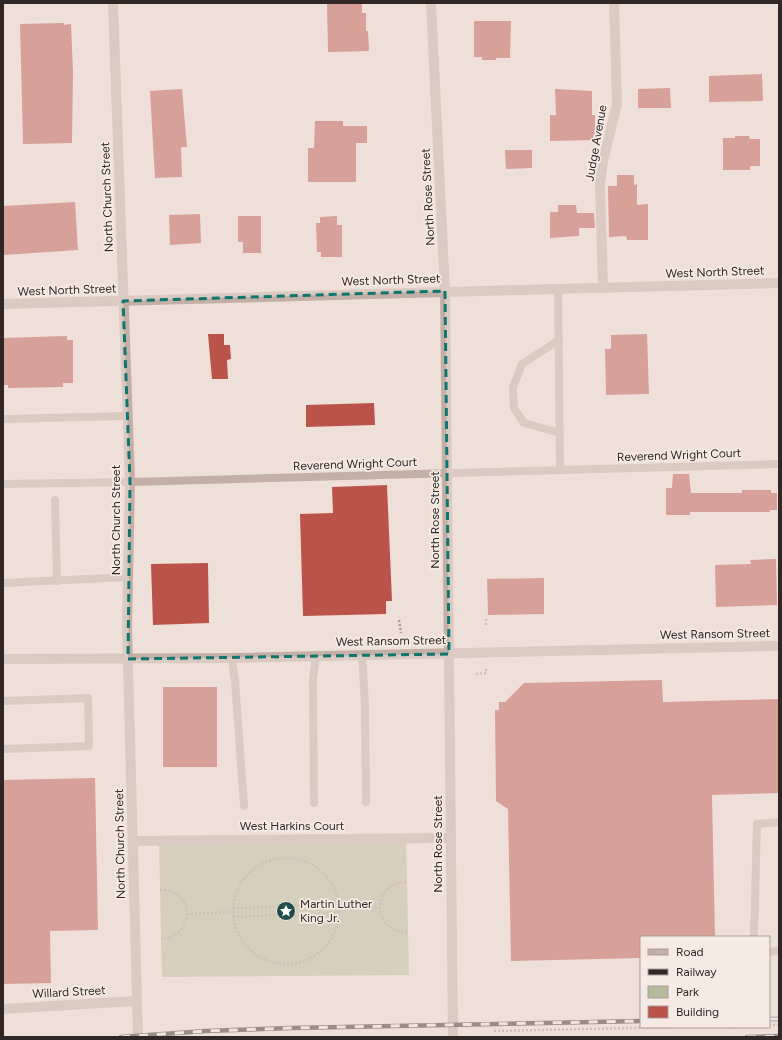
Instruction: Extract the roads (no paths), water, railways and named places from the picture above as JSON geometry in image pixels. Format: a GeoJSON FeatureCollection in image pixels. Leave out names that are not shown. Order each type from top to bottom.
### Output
{"type":"FeatureCollection","features":[{"type":"Feature","properties":{"kind":"street","name":"North Church Street"},"geometry":{"type":"LineString","coordinates":[[113,3],[130,482],[128,659],[138,1037]]}},
{"type":"Feature","properties":{"kind":"street","name":"North Rose Street"},"geometry":{"type":"LineString","coordinates":[[431,3],[445,291],[448,473],[447,619],[449,654],[452,1037]]}},
{"type":"Feature","properties":{"kind":"street","name":"Judge Avenue"},"geometry":{"type":"LineString","coordinates":[[603,288],[600,184],[603,161],[617,104],[614,3]]}},
{"type":"Feature","properties":{"kind":"street","name":"West North Street"},"geometry":{"type":"LineString","coordinates":[[3,304],[779,283]]}},
{"type":"Feature","properties":{"kind":"street","name":"West Ransom Street"},"geometry":{"type":"LineString","coordinates":[[3,659],[232,658],[779,646]]}},
{"type":"Feature","properties":{"kind":"street","name":"West Harkins Court"},"geometry":{"type":"LineString","coordinates":[[133,841],[451,838]]}},
{"type":"Feature","properties":{"kind":"street","name":"Willard Street"},"geometry":{"type":"LineString","coordinates":[[3,1009],[136,1001]]}},
{"type":"Feature","properties":{"kind":"lane"},"geometry":{"type":"LineString","coordinates":[[558,289],[560,470]]}},
{"type":"Feature","properties":{"kind":"lane"},"geometry":{"type":"LineString","coordinates":[[559,340],[522,364],[514,387],[514,408],[524,423],[560,433]]}},
{"type":"Feature","properties":{"kind":"lane"},"geometry":{"type":"LineString","coordinates":[[3,419],[127,416]]}},
{"type":"Feature","properties":{"kind":"lane","name":"Reverend Wright Court"},"geometry":{"type":"LineString","coordinates":[[3,484],[130,482],[779,464]]}},
{"type":"Feature","properties":{"kind":"lane"},"geometry":{"type":"LineString","coordinates":[[55,500],[57,581]]}},
{"type":"Feature","properties":{"kind":"lane"},"geometry":{"type":"LineString","coordinates":[[3,583],[128,577]]}},
{"type":"Feature","properties":{"kind":"lane"},"geometry":{"type":"LineString","coordinates":[[362,655],[365,705],[366,802]]}},
{"type":"Feature","properties":{"kind":"lane"},"geometry":{"type":"LineString","coordinates":[[314,803],[313,678],[316,656]]}},
{"type":"Feature","properties":{"kind":"lane"},"geometry":{"type":"LineString","coordinates":[[232,658],[236,688],[244,806]]}},
{"type":"Feature","properties":{"kind":"lane"},"geometry":{"type":"LineString","coordinates":[[3,701],[88,698],[90,746],[3,749]]}},
{"type":"Feature","properties":{"kind":"lane"},"geometry":{"type":"LineString","coordinates":[[754,936],[757,824],[779,822]]}},
{"type":"Feature","properties":{"kind":"railway"},"geometry":{"type":"LineString","coordinates":[[770,1019],[779,1019]]}},
{"type":"Feature","properties":{"kind":"railway"},"geometry":{"type":"LineString","coordinates":[[121,1037],[206,1031],[292,1028],[640,1021]]}},
{"type":"Feature","properties":{"kind":"railway"},"geometry":{"type":"LineString","coordinates":[[747,1037],[779,1036]]}},
{"type":"Feature","properties":{"kind":"place","name":"Martin Luther King Jr."},"geometry":{"type":"Point","coordinates":[286,911]}}]}
